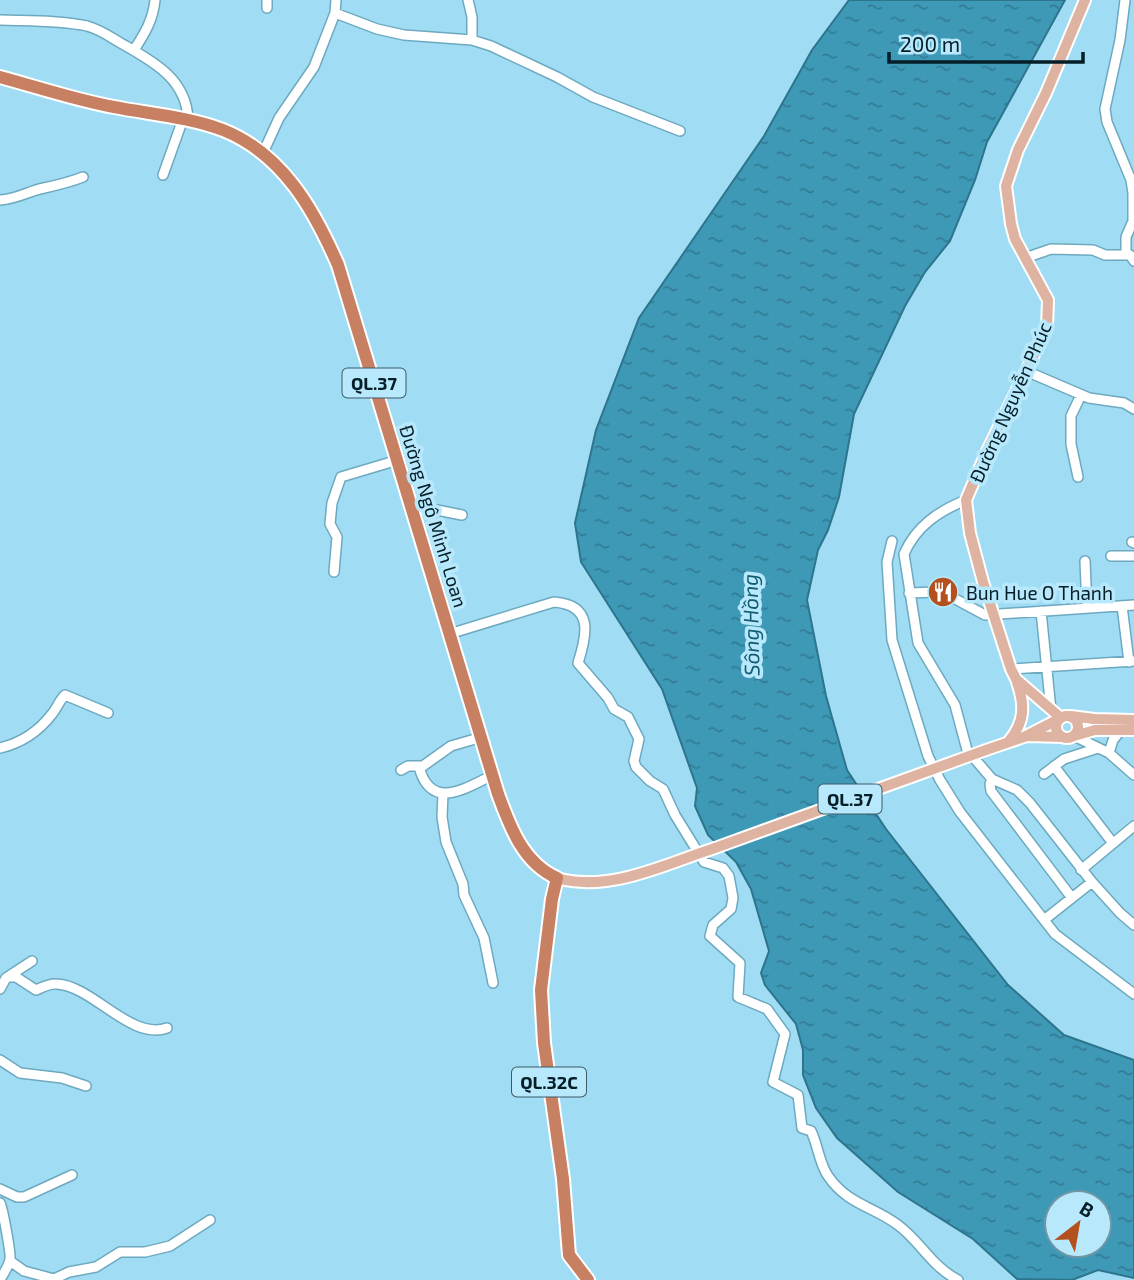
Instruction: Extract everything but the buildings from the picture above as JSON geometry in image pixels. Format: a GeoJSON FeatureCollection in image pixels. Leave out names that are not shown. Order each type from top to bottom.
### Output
{"type":"FeatureCollection","features":[{"type":"Feature","properties":{"kind":"highway","name":"Đường Ngô Minh Loan"},"geometry":{"type":"LineString","coordinates":[[0,76],[110,107],[185,120],[222,130],[263,153],[295,186],[309,205],[338,265],[449,634],[512,832],[539,867],[558,877]]}},
{"type":"Feature","properties":{"kind":"highway","name":"QL.32C"},"geometry":{"type":"LineString","coordinates":[[558,877],[552,899],[541,990],[544,1043],[563,1179],[569,1255],[588,1280]]}},
{"type":"Feature","properties":{"kind":"main road","name":"Đường Nguyễn Phúc"},"geometry":{"type":"LineString","coordinates":[[1065,717],[1051,710],[1013,674],[992,614],[970,533],[966,500],[1047,328],[1048,300],[1025,258],[1011,224],[1006,186],[1010,169],[1085,0]]}},
{"type":"Feature","properties":{"kind":"main road"},"geometry":{"type":"LineString","coordinates":[[1008,743],[1016,733],[1023,716],[1022,696],[1013,674]]}},
{"type":"Feature","properties":{"kind":"main road"},"geometry":{"type":"LineString","coordinates":[[1024,737],[1065,717],[1134,720]]}},
{"type":"Feature","properties":{"kind":"main road"},"geometry":{"type":"LineString","coordinates":[[1065,717],[1078,723],[1078,730],[1068,737]]}},
{"type":"Feature","properties":{"kind":"main road"},"geometry":{"type":"LineString","coordinates":[[1065,717],[1056,723],[1056,730],[1068,737]]}},
{"type":"Feature","properties":{"kind":"main road"},"geometry":{"type":"LineString","coordinates":[[1024,737],[1068,737],[1095,730],[1134,730]]}},
{"type":"Feature","properties":{"kind":"main road","name":"QL.37"},"geometry":{"type":"LineString","coordinates":[[558,877],[573,882],[616,880],[698,854],[1024,737]]}},
{"type":"Feature","properties":{"kind":"street"},"geometry":{"type":"LineString","coordinates":[[134,50],[148,29],[154,14],[155,0]]}},
{"type":"Feature","properties":{"kind":"street"},"geometry":{"type":"LineString","coordinates":[[263,153],[279,118],[314,67],[335,13],[336,0]]}},
{"type":"Feature","properties":{"kind":"street"},"geometry":{"type":"LineString","coordinates":[[468,0],[472,17],[472,40]]}},
{"type":"Feature","properties":{"kind":"street"},"geometry":{"type":"LineString","coordinates":[[1025,258],[1051,249],[1093,250],[1105,255],[1126,255],[1126,237],[1134,221],[1130,180],[1107,122],[1105,109],[1120,40],[1125,0]]}},
{"type":"Feature","properties":{"kind":"street"},"geometry":{"type":"LineString","coordinates":[[335,13],[377,29],[404,35],[472,40],[557,77],[593,97],[680,131]]}},
{"type":"Feature","properties":{"kind":"street"},"geometry":{"type":"LineString","coordinates":[[0,20],[84,26],[106,33],[154,61],[177,85],[188,106],[163,175]]}},
{"type":"Feature","properties":{"kind":"street"},"geometry":{"type":"LineString","coordinates":[[0,200],[19,198],[42,188],[64,185],[83,177]]}},
{"type":"Feature","properties":{"kind":"street"},"geometry":{"type":"LineString","coordinates":[[1026,371],[1089,398],[1124,404],[1134,409]]}},
{"type":"Feature","properties":{"kind":"street"},"geometry":{"type":"LineString","coordinates":[[1078,477],[1072,444],[1071,416],[1081,395]]}},
{"type":"Feature","properties":{"kind":"street"},"geometry":{"type":"LineString","coordinates":[[334,572],[337,537],[330,524],[332,503],[341,477],[398,460]]}},
{"type":"Feature","properties":{"kind":"street"},"geometry":{"type":"LineString","coordinates":[[966,500],[930,518],[906,547],[903,560],[918,643],[955,705],[967,750],[992,779],[1017,790],[1030,803],[1081,870],[1134,925]]}},
{"type":"Feature","properties":{"kind":"street"},"geometry":{"type":"LineString","coordinates":[[414,512],[437,510],[462,515]]}},
{"type":"Feature","properties":{"kind":"street"},"geometry":{"type":"LineString","coordinates":[[892,541],[887,562],[892,640],[928,756],[961,811],[1055,934],[1134,994]]}},
{"type":"Feature","properties":{"kind":"street"},"geometry":{"type":"LineString","coordinates":[[1111,556],[1134,556]]}},
{"type":"Feature","properties":{"kind":"street"},"geometry":{"type":"LineString","coordinates":[[1084,561],[1087,608]]}},
{"type":"Feature","properties":{"kind":"street"},"geometry":{"type":"LineString","coordinates":[[909,593],[946,594],[985,615],[1134,605]]}},
{"type":"Feature","properties":{"kind":"street"},"geometry":{"type":"LineString","coordinates":[[449,634],[554,603],[564,603],[578,612],[587,627],[578,663],[614,709],[628,717],[639,739],[634,761],[636,767],[663,789],[675,815],[704,862],[723,868],[729,876],[733,898],[731,909],[713,925],[710,936],[740,963],[738,997],[767,1009],[785,1034],[773,1082],[798,1095],[802,1128],[811,1131],[826,1174],[842,1193],[853,1202],[899,1226],[940,1270],[958,1280]]}},
{"type":"Feature","properties":{"kind":"street"},"geometry":{"type":"LineString","coordinates":[[1013,674],[1047,667],[1131,662],[1122,606]]}},
{"type":"Feature","properties":{"kind":"street"},"geometry":{"type":"LineString","coordinates":[[1041,611],[1051,710]]}},
{"type":"Feature","properties":{"kind":"street"},"geometry":{"type":"LineString","coordinates":[[0,748],[18,743],[32,733],[51,715],[65,695],[108,713]]}},
{"type":"Feature","properties":{"kind":"street"},"geometry":{"type":"LineString","coordinates":[[1110,753],[1112,740],[1122,729]]}},
{"type":"Feature","properties":{"kind":"street"},"geometry":{"type":"LineString","coordinates":[[401,770],[408,766],[419,767],[451,746],[482,737]]}},
{"type":"Feature","properties":{"kind":"street"},"geometry":{"type":"LineString","coordinates":[[1068,737],[1110,753],[1134,775]]}},
{"type":"Feature","properties":{"kind":"street"},"geometry":{"type":"LineString","coordinates":[[1044,774],[1064,759],[1098,748]]}},
{"type":"Feature","properties":{"kind":"street"},"geometry":{"type":"LineString","coordinates":[[1054,766],[1112,842]]}},
{"type":"Feature","properties":{"kind":"street"},"geometry":{"type":"LineString","coordinates":[[419,767],[423,781],[431,790],[443,794],[471,786],[493,775]]}},
{"type":"Feature","properties":{"kind":"street"},"geometry":{"type":"LineString","coordinates":[[992,779],[989,784],[991,791],[1072,898]]}},
{"type":"Feature","properties":{"kind":"street"},"geometry":{"type":"LineString","coordinates":[[443,794],[442,817],[446,842],[463,884],[464,895],[484,938],[494,983]]}},
{"type":"Feature","properties":{"kind":"street"},"geometry":{"type":"LineString","coordinates":[[1081,870],[1134,826]]}},
{"type":"Feature","properties":{"kind":"street"},"geometry":{"type":"LineString","coordinates":[[1044,920],[1092,882]]}},
{"type":"Feature","properties":{"kind":"street"},"geometry":{"type":"LineString","coordinates":[[0,989],[8,977],[32,961]]}},
{"type":"Feature","properties":{"kind":"street"},"geometry":{"type":"LineString","coordinates":[[8,977],[16,977],[36,990],[55,983],[68,986],[138,1026],[157,1032],[167,1028]]}},
{"type":"Feature","properties":{"kind":"street"},"geometry":{"type":"LineString","coordinates":[[0,1060],[20,1073],[62,1078],[86,1086]]}},
{"type":"Feature","properties":{"kind":"street"},"geometry":{"type":"LineString","coordinates":[[0,1189],[17,1197],[24,1197],[72,1175]]}},
{"type":"Feature","properties":{"kind":"street"},"geometry":{"type":"LineString","coordinates":[[0,1203],[5,1218],[10,1261],[0,1280]]}},
{"type":"Feature","properties":{"kind":"street"},"geometry":{"type":"LineString","coordinates":[[10,1261],[24,1271],[54,1279],[69,1272],[96,1267],[120,1252],[145,1252],[170,1246],[210,1220]]}},
{"type":"Feature","properties":{"kind":"water","name":"Sông Hồng"},"geometry":{"type":"Polygon","coordinates":[[[849,0],[1065,0],[987,142],[950,241],[925,272],[905,306],[854,414],[839,497],[818,550],[807,600],[826,696],[847,770],[886,829],[1008,985],[1064,1035],[1134,1060],[1134,1278],[1098,1270],[1072,1280],[1017,1279],[973,1239],[898,1192],[837,1138],[816,1108],[803,1075],[803,1050],[796,1024],[765,985],[761,973],[769,951],[751,889],[736,862],[708,835],[695,806],[697,788],[662,689],[581,562],[575,523],[596,430],[639,318],[764,136],[812,50],[849,0]]]}},
{"type":"Feature","properties":{"kind":"place","name":"Bun Hue O Thanh"},"geometry":{"type":"Point","coordinates":[943,592]}}]}
